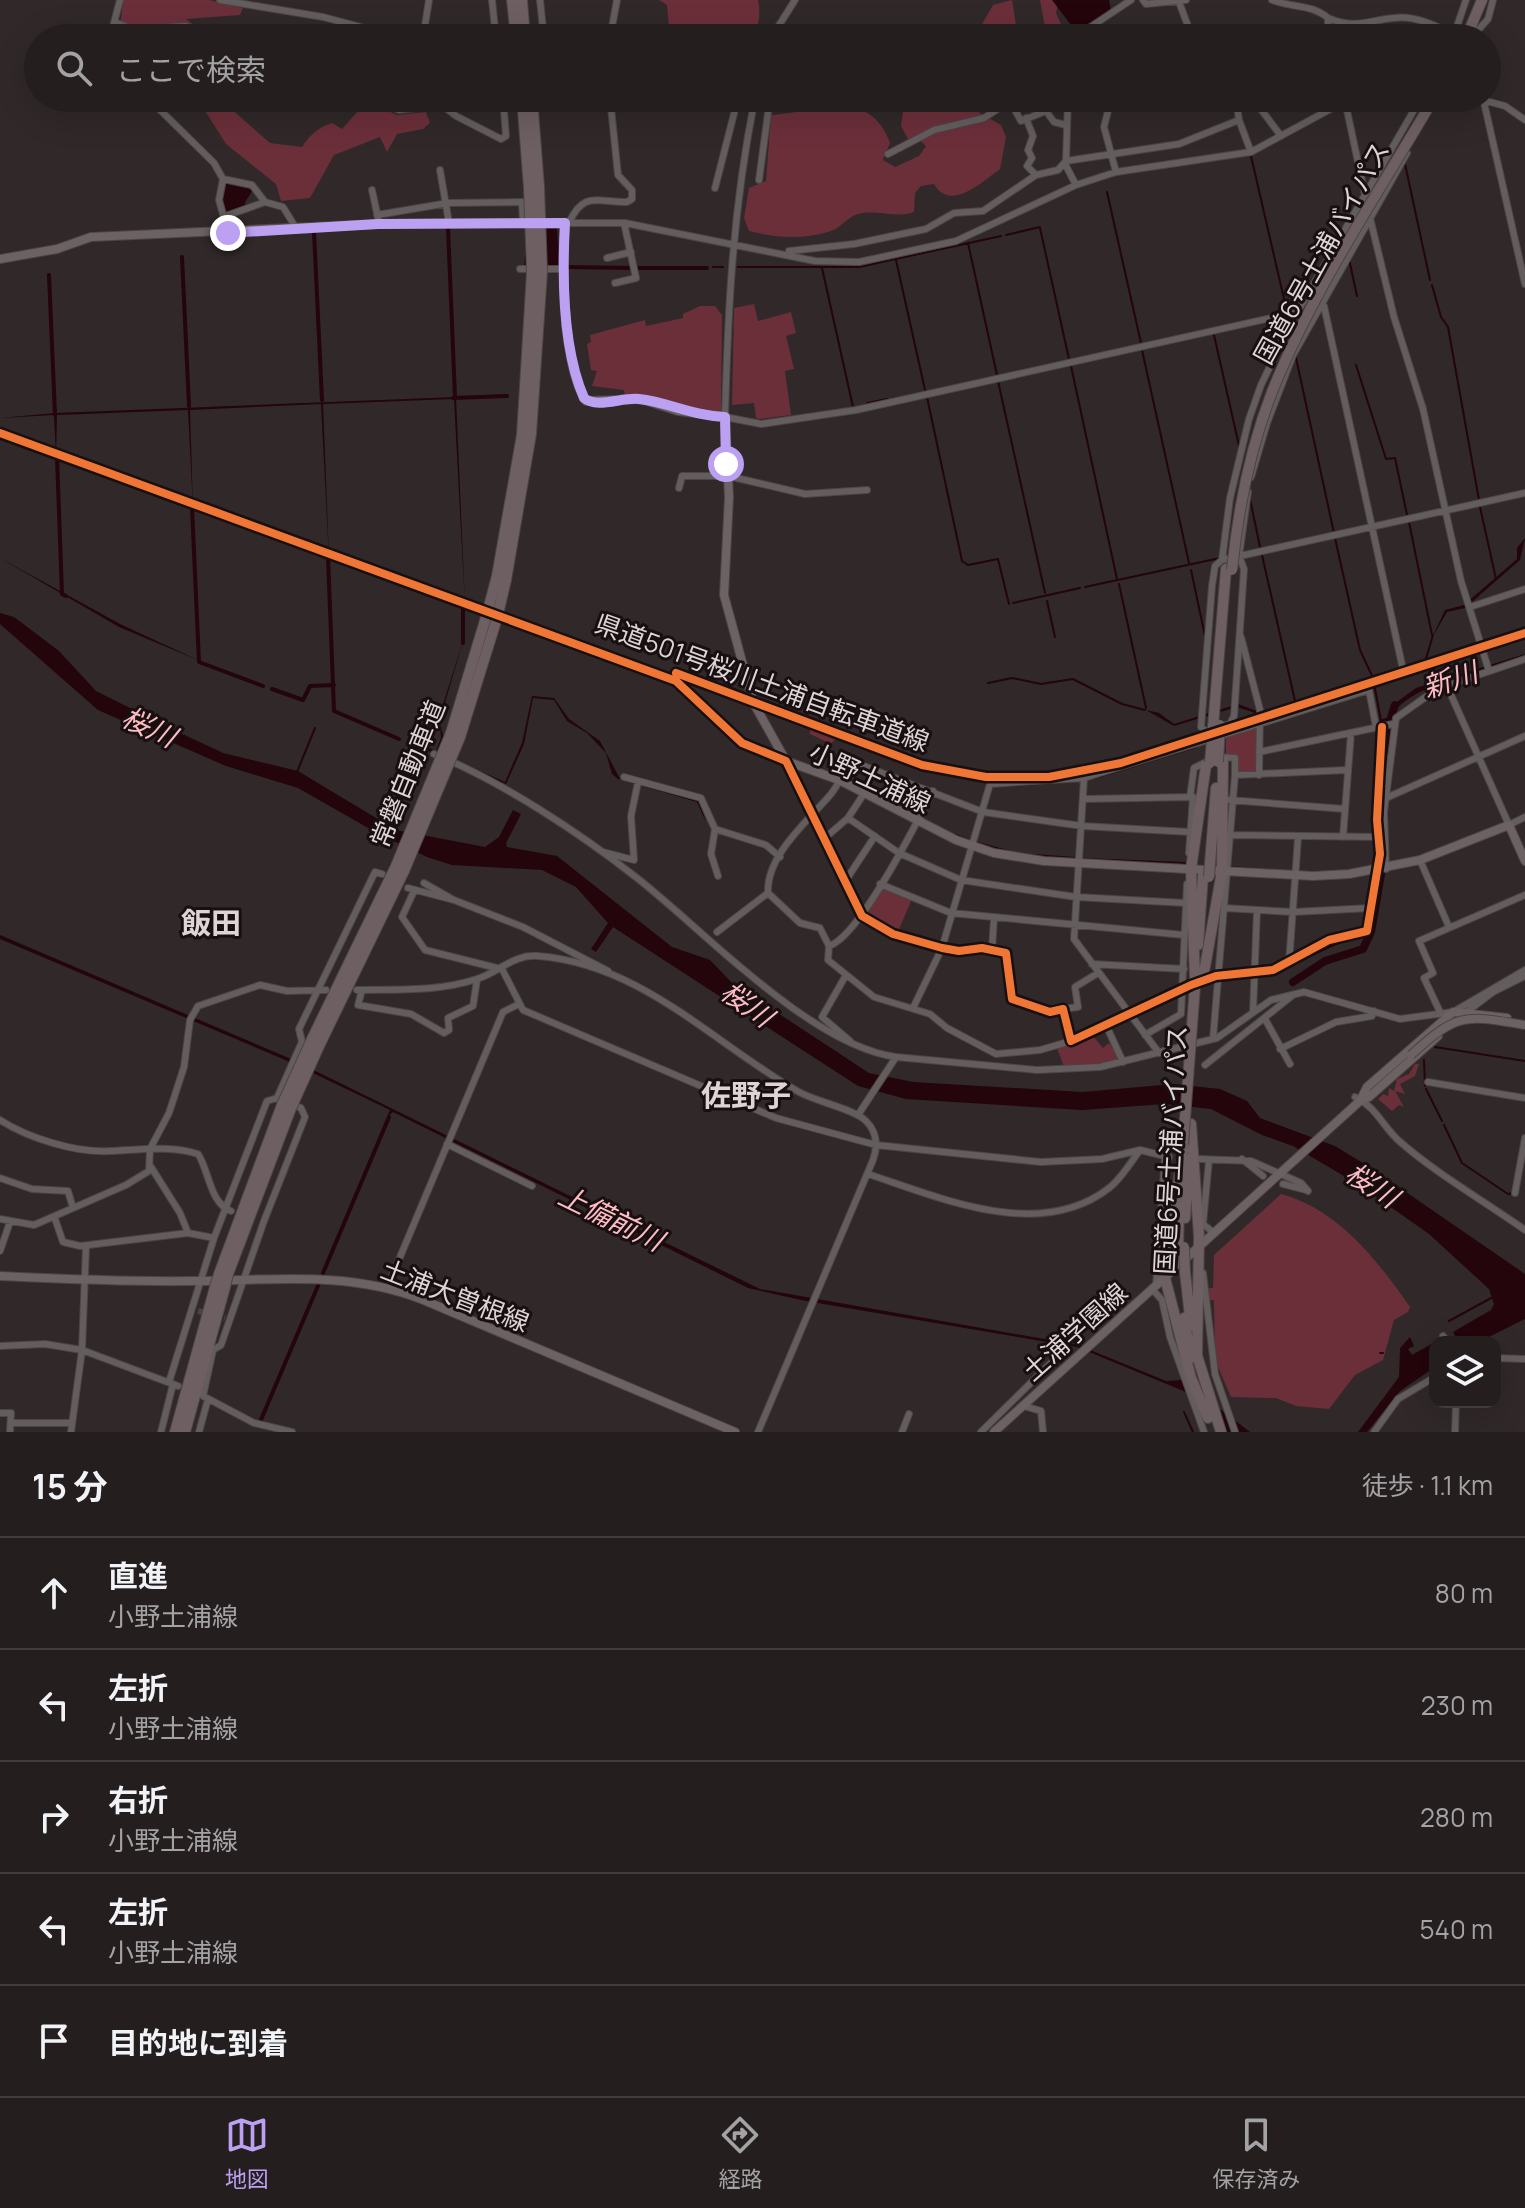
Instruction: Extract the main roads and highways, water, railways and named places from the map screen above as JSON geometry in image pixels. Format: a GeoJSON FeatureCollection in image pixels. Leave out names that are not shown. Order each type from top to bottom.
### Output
{"type":"FeatureCollection","features":[{"type":"Feature","properties":{"kind":"highway"},"geometry":{"type":"LineString","coordinates":[[512,0],[515,24]]}},
{"type":"Feature","properties":{"kind":"highway"},"geometry":{"type":"LineString","coordinates":[[522,0],[524,24]]}},
{"type":"Feature","properties":{"kind":"highway"},"geometry":{"type":"LineString","coordinates":[[1472,17],[1476,0]]}},
{"type":"Feature","properties":{"kind":"highway"},"geometry":{"type":"LineString","coordinates":[[1468,24],[1482,0]]}},
{"type":"Feature","properties":{"kind":"highway","name":"常磐自動車道"},"geometry":{"type":"LineString","coordinates":[[524,112],[534,188]]}},
{"type":"Feature","properties":{"kind":"highway","name":"常磐自動車道"},"geometry":{"type":"LineString","coordinates":[[175,1432],[180,1386],[203,1344],[283,1104],[400,868],[455,735],[492,616],[502,578],[522,435],[534,188],[532,112]]}},
{"type":"Feature","properties":{"kind":"highway","name":"国道6号土浦バイパス"},"geometry":{"type":"LineString","coordinates":[[1188,1146],[1196,982],[1218,729],[1226,566],[1242,469],[1274,373],[1307,304],[1415,112]]}},
{"type":"Feature","properties":{"kind":"highway","name":"国道6号土浦バイパス"},"geometry":{"type":"LineString","coordinates":[[1226,566],[1248,467],[1280,372],[1308,315],[1428,112]]}},
{"type":"Feature","properties":{"kind":"highway","name":"国道6号土浦バイパス"},"geometry":{"type":"LineString","coordinates":[[1214,762],[1212,749],[1218,729]]}},
{"type":"Feature","properties":{"kind":"highway"},"geometry":{"type":"LineString","coordinates":[[1196,982],[1189,869],[1214,762]]}},
{"type":"Feature","properties":{"kind":"highway"},"geometry":{"type":"LineString","coordinates":[[1196,982],[1225,872],[1214,762]]}},
{"type":"Feature","properties":{"kind":"highway","name":"国道6号土浦バイパス"},"geometry":{"type":"LineString","coordinates":[[1190,1375],[1181,1250],[1194,1039]]}},
{"type":"Feature","properties":{"kind":"highway"},"geometry":{"type":"LineString","coordinates":[[1188,1146],[1202,1244],[1197,1356]]}},
{"type":"Feature","properties":{"kind":"highway"},"geometry":{"type":"LineString","coordinates":[[1188,1146],[1158,1284],[1205,1425],[1214,1432]]}},
{"type":"Feature","properties":{"kind":"highway","name":"国道6号土浦バイパス"},"geometry":{"type":"LineString","coordinates":[[1182,1275],[1197,1356],[1221,1432]]}},
{"type":"Feature","properties":{"kind":"highway","name":"常磐自動車道"},"geometry":{"type":"LineString","coordinates":[[180,1386],[185,1432]]}},
{"type":"Feature","properties":{"kind":"main road","name":"小野土浦線"},"geometry":{"type":"LineString","coordinates":[[0,259],[57,249],[91,237],[228,233],[378,220],[567,223],[562,269],[573,363],[586,401],[641,399],[678,411],[725,417],[728,476],[724,595],[753,702],[786,761],[839,780],[972,846],[1018,857],[1296,875],[1382,870],[1420,860],[1509,825],[1525,861]]}},
{"type":"Feature","properties":{"kind":"main road"},"geometry":{"type":"LineString","coordinates":[[1459,1014],[1525,1024]]}},
{"type":"Feature","properties":{"kind":"main road","name":"土浦学園線"},"geometry":{"type":"LineString","coordinates":[[994,1432],[1281,1176],[1367,1087],[1424,1036],[1459,1014]]}},
{"type":"Feature","properties":{"kind":"main road","name":"土浦学園線"},"geometry":{"type":"LineString","coordinates":[[1357,1100],[1376,1091],[1459,1014]]}},
{"type":"Feature","properties":{"kind":"main road"},"geometry":{"type":"LineString","coordinates":[[1357,1100],[1438,1030],[1459,1019],[1473,1017],[1525,1024]]}},
{"type":"Feature","properties":{"kind":"main road","name":"土浦大曽根線"},"geometry":{"type":"LineString","coordinates":[[0,1276],[201,1281],[316,1277],[387,1288],[735,1432]]}},
{"type":"Feature","properties":{"kind":"water"},"geometry":{"type":"Polygon","coordinates":[[[1052,0],[1109,0],[1111,11],[1094,24],[1070,24],[1052,0]]]}},
{"type":"Feature","properties":{"kind":"water"},"geometry":{"type":"Polygon","coordinates":[[[226,181],[253,190],[245,202],[246,207],[225,213],[221,201],[226,181]]]}},
{"type":"Feature","properties":{"kind":"water"},"geometry":{"type":"Polygon","coordinates":[[[557,228],[559,266],[524,267],[528,229],[557,228]]]}},
{"type":"Feature","properties":{"kind":"water"},"geometry":{"type":"Polygon","coordinates":[[[456,397],[465,606],[454,399],[323,404],[329,558],[321,404],[190,410],[193,509],[188,410],[57,415],[56,457],[54,415],[0,418],[56,413],[456,397]]]}},
{"type":"Feature","properties":{"kind":"water"},"geometry":{"type":"Polygon","coordinates":[[[1525,538],[1520,560],[1465,608],[1447,612],[1432,638],[1445,610],[1464,605],[1517,559],[1517,548],[1525,538]]]}},
{"type":"Feature","properties":{"kind":"water"},"geometry":{"type":"Polygon","coordinates":[[[0,558],[120,624],[200,661],[119,627],[0,558]]]}},
{"type":"Feature","properties":{"kind":"water","name":"桜川"},"geometry":{"type":"Polygon","coordinates":[[[0,613],[14,617],[59,651],[96,691],[223,753],[298,771],[396,830],[485,847],[499,837],[513,810],[521,814],[506,843],[507,847],[557,856],[672,947],[710,960],[732,983],[869,1073],[913,1082],[1083,1092],[1173,1084],[1220,1089],[1247,1101],[1260,1118],[1335,1146],[1371,1168],[1525,1274],[1525,1319],[1491,1336],[1455,1336],[1453,1332],[1491,1310],[1494,1304],[1489,1289],[1429,1234],[1361,1186],[1293,1146],[1262,1135],[1211,1109],[1164,1104],[1082,1110],[906,1099],[858,1086],[613,927],[596,952],[591,949],[608,923],[576,887],[542,870],[452,865],[427,857],[377,833],[298,788],[226,766],[98,710],[0,624],[0,613]]]}},
{"type":"Feature","properties":{"kind":"water"},"geometry":{"type":"Polygon","coordinates":[[[464,638],[439,722],[439,717],[464,638]]]}},
{"type":"Feature","properties":{"kind":"water"},"geometry":{"type":"Polygon","coordinates":[[[1525,654],[1425,690],[1391,715],[1394,704],[1416,688],[1525,654]]]}},
{"type":"Feature","properties":{"kind":"water"},"geometry":{"type":"Polygon","coordinates":[[[532,696],[554,698],[569,719],[600,741],[619,777],[699,799],[706,822],[697,802],[618,779],[612,774],[606,753],[587,733],[567,721],[554,700],[533,698],[524,744],[506,784],[412,744],[413,741],[436,751],[441,738],[440,725],[444,737],[438,752],[505,782],[522,743],[532,696]]]}},
{"type":"Feature","properties":{"kind":"water"},"geometry":{"type":"Polygon","coordinates":[[[1296,702],[1261,715],[1237,707],[1174,726],[1146,710],[1159,713],[1174,724],[1238,704],[1262,713],[1296,702]]]}},
{"type":"Feature","properties":{"kind":"water","name":"上備前川"},"geometry":{"type":"Polygon","coordinates":[[[0,935],[291,1059],[760,1289],[1078,1345],[1166,1381],[1182,1380],[1250,1432],[1221,1432],[1186,1392],[1077,1347],[806,1301],[748,1288],[393,1112],[387,1117],[390,1110],[290,1062],[0,939],[0,935]]]}},
{"type":"Feature","properties":{"kind":"water"},"geometry":{"type":"Polygon","coordinates":[[[1410,1337],[1414,1346],[1408,1349],[1412,1355],[1429,1345],[1429,1371],[1400,1391],[1367,1432],[1358,1432],[1399,1377],[1400,1348],[1410,1337]]]}},
{"type":"Feature","properties":{"kind":"waterway"},"geometry":{"type":"LineString","coordinates":[[1251,156],[1287,312]]}},
{"type":"Feature","properties":{"kind":"waterway"},"geometry":{"type":"LineString","coordinates":[[1405,164],[1430,280]]}},
{"type":"Feature","properties":{"kind":"waterway"},"geometry":{"type":"LineString","coordinates":[[1107,192],[1141,343]]}},
{"type":"Feature","properties":{"kind":"waterway"},"geometry":{"type":"LineString","coordinates":[[1006,235],[1040,227]]}},
{"type":"Feature","properties":{"kind":"waterway"},"geometry":{"type":"LineString","coordinates":[[448,228],[455,397]]}},
{"type":"Feature","properties":{"kind":"waterway"},"geometry":{"type":"LineString","coordinates":[[1040,228],[1069,359]]}},
{"type":"Feature","properties":{"kind":"waterway"},"geometry":{"type":"LineString","coordinates":[[314,232],[322,400]]}},
{"type":"Feature","properties":{"kind":"waterway"},"geometry":{"type":"LineString","coordinates":[[738,267],[859,267],[1001,236]]}},
{"type":"Feature","properties":{"kind":"waterway"},"geometry":{"type":"LineString","coordinates":[[968,243],[997,375]]}},
{"type":"Feature","properties":{"kind":"waterway"},"geometry":{"type":"LineString","coordinates":[[182,257],[189,406]]}},
{"type":"Feature","properties":{"kind":"waterway"},"geometry":{"type":"LineString","coordinates":[[1349,259],[1357,296]]}},
{"type":"Feature","properties":{"kind":"waterway"},"geometry":{"type":"LineString","coordinates":[[896,260],[925,390]]}},
{"type":"Feature","properties":{"kind":"waterway"},"geometry":{"type":"LineString","coordinates":[[566,267],[632,268]]}},
{"type":"Feature","properties":{"kind":"waterway"},"geometry":{"type":"LineString","coordinates":[[713,267],[723,267]]}},
{"type":"Feature","properties":{"kind":"waterway"},"geometry":{"type":"LineString","coordinates":[[637,268],[707,268]]}},
{"type":"Feature","properties":{"kind":"waterway"},"geometry":{"type":"LineString","coordinates":[[822,268],[853,407]]}},
{"type":"Feature","properties":{"kind":"waterway"},"geometry":{"type":"LineString","coordinates":[[49,275],[55,415]]}},
{"type":"Feature","properties":{"kind":"waterway"},"geometry":{"type":"LineString","coordinates":[[1432,285],[1441,317],[1448,327],[1479,500]]}},
{"type":"Feature","properties":{"kind":"waterway"},"geometry":{"type":"LineString","coordinates":[[1214,335],[1240,450]]}},
{"type":"Feature","properties":{"kind":"waterway"},"geometry":{"type":"LineString","coordinates":[[1142,350],[1189,563]]}},
{"type":"Feature","properties":{"kind":"waterway"},"geometry":{"type":"LineString","coordinates":[[1296,358],[1334,533]]}},
{"type":"Feature","properties":{"kind":"waterway"},"geometry":{"type":"LineString","coordinates":[[1356,365],[1386,459],[1395,458],[1407,515]]}},
{"type":"Feature","properties":{"kind":"waterway"},"geometry":{"type":"LineString","coordinates":[[1071,366],[1117,579]]}},
{"type":"Feature","properties":{"kind":"waterway"},"geometry":{"type":"LineString","coordinates":[[998,381],[1045,593]]}},
{"type":"Feature","properties":{"kind":"waterway"},"geometry":{"type":"LineString","coordinates":[[893,399],[934,390]]}},
{"type":"Feature","properties":{"kind":"waterway"},"geometry":{"type":"LineString","coordinates":[[453,398],[507,396]]}},
{"type":"Feature","properties":{"kind":"waterway"},"geometry":{"type":"LineString","coordinates":[[927,397],[962,561],[968,565],[998,559],[1009,604]]}},
{"type":"Feature","properties":{"kind":"waterway"},"geometry":{"type":"LineString","coordinates":[[868,404],[887,400]]}},
{"type":"Feature","properties":{"kind":"waterway"},"geometry":{"type":"LineString","coordinates":[[57,457],[62,594],[66,596]]}},
{"type":"Feature","properties":{"kind":"waterway"},"geometry":{"type":"LineString","coordinates":[[1250,499],[1260,547]]}},
{"type":"Feature","properties":{"kind":"waterway"},"geometry":{"type":"LineString","coordinates":[[1480,507],[1496,579]]}},
{"type":"Feature","properties":{"kind":"waterway"},"geometry":{"type":"LineString","coordinates":[[192,508],[199,662],[263,686]]}},
{"type":"Feature","properties":{"kind":"waterway"},"geometry":{"type":"LineString","coordinates":[[1409,522],[1432,635]]}},
{"type":"Feature","properties":{"kind":"waterway"},"geometry":{"type":"LineString","coordinates":[[1335,538],[1360,650],[1373,678],[1381,721],[1392,717]]}},
{"type":"Feature","properties":{"kind":"waterway"},"geometry":{"type":"LineString","coordinates":[[1262,555],[1295,701]]}},
{"type":"Feature","properties":{"kind":"waterway"},"geometry":{"type":"LineString","coordinates":[[328,557],[334,711],[399,739]]}},
{"type":"Feature","properties":{"kind":"waterway"},"geometry":{"type":"LineString","coordinates":[[1085,587],[1220,558]]}},
{"type":"Feature","properties":{"kind":"waterway"},"geometry":{"type":"LineString","coordinates":[[1191,570],[1205,636]]}},
{"type":"Feature","properties":{"kind":"waterway"},"geometry":{"type":"LineString","coordinates":[[1119,584],[1146,708]]}},
{"type":"Feature","properties":{"kind":"waterway"},"geometry":{"type":"LineString","coordinates":[[1013,603],[1080,588]]}},
{"type":"Feature","properties":{"kind":"waterway"},"geometry":{"type":"LineString","coordinates":[[1047,601],[1055,637]]}},
{"type":"Feature","properties":{"kind":"waterway"},"geometry":{"type":"LineString","coordinates":[[463,605],[463,643]]}},
{"type":"Feature","properties":{"kind":"waterway"},"geometry":{"type":"LineString","coordinates":[[1293,704],[1425,662],[1433,635]]}},
{"type":"Feature","properties":{"kind":"waterway"},"geometry":{"type":"LineString","coordinates":[[988,683],[1012,678],[1041,684],[1073,679],[1122,704],[1145,710]]}},
{"type":"Feature","properties":{"kind":"waterway"},"geometry":{"type":"LineString","coordinates":[[272,689],[303,700],[310,686],[334,685]]}},
{"type":"Feature","properties":{"kind":"waterway","name":"新川"},"geometry":{"type":"LineString","coordinates":[[1382,866],[1384,765],[1395,705]]}},
{"type":"Feature","properties":{"kind":"waterway"},"geometry":{"type":"LineString","coordinates":[[297,772],[315,728]]}},
{"type":"Feature","properties":{"kind":"waterway"},"geometry":{"type":"LineString","coordinates":[[1095,778],[1196,747]]}},
{"type":"Feature","properties":{"kind":"waterway"},"geometry":{"type":"LineString","coordinates":[[847,779],[895,804]]}},
{"type":"Feature","properties":{"kind":"waterway"},"geometry":{"type":"LineString","coordinates":[[1008,786],[1077,781]]}},
{"type":"Feature","properties":{"kind":"waterway"},"geometry":{"type":"LineString","coordinates":[[953,834],[969,840]]}},
{"type":"Feature","properties":{"kind":"waterway"},"geometry":{"type":"LineString","coordinates":[[978,843],[1007,851]]}},
{"type":"Feature","properties":{"kind":"waterway"},"geometry":{"type":"LineString","coordinates":[[1033,855],[1075,858]]}},
{"type":"Feature","properties":{"kind":"waterway"},"geometry":{"type":"LineString","coordinates":[[1083,859],[1185,863]]}},
{"type":"Feature","properties":{"kind":"waterway"},"geometry":{"type":"LineString","coordinates":[[1232,867],[1253,869]]}},
{"type":"Feature","properties":{"kind":"waterway","name":"新川"},"geometry":{"type":"LineString","coordinates":[[1293,982],[1325,961],[1363,949],[1371,932],[1381,874]]}},
{"type":"Feature","properties":{"kind":"waterway"},"geometry":{"type":"LineString","coordinates":[[1256,976],[1282,969],[1357,937]]}},
{"type":"Feature","properties":{"kind":"waterway"},"geometry":{"type":"LineString","coordinates":[[1238,978],[1248,977]]}},
{"type":"Feature","properties":{"kind":"waterway"},"geometry":{"type":"LineString","coordinates":[[1435,1047],[1525,1061]]}},
{"type":"Feature","properties":{"kind":"waterway"},"geometry":{"type":"LineString","coordinates":[[1424,1060],[1425,1086]]}},
{"type":"Feature","properties":{"kind":"waterway"},"geometry":{"type":"LineString","coordinates":[[1426,1089],[1442,1121]]}},
{"type":"Feature","properties":{"kind":"waterway"},"geometry":{"type":"LineString","coordinates":[[323,1273],[389,1117]]}},
{"type":"Feature","properties":{"kind":"waterway"},"geometry":{"type":"LineString","coordinates":[[1444,1125],[1462,1163],[1508,1194],[1513,1193]]}},
{"type":"Feature","properties":{"kind":"waterway"},"geometry":{"type":"LineString","coordinates":[[260,1422],[320,1281]]}},
{"type":"Feature","properties":{"kind":"waterway"},"geometry":{"type":"LineString","coordinates":[[1449,1321],[1493,1297]]}},
{"type":"Feature","properties":{"kind":"waterway"},"geometry":{"type":"LineString","coordinates":[[1184,1412],[1193,1432]]}},
{"type":"Feature","properties":{"kind":"tunnel"},"geometry":{"type":"LineString","coordinates":[[198,1311],[225,1318]]}},
{"type":"Feature","properties":{"kind":"district","name":"飯田"},"geometry":{"type":"Point","coordinates":[211,924]}},
{"type":"Feature","properties":{"kind":"district","name":"佐野子"},"geometry":{"type":"Point","coordinates":[746,1096]}}]}
